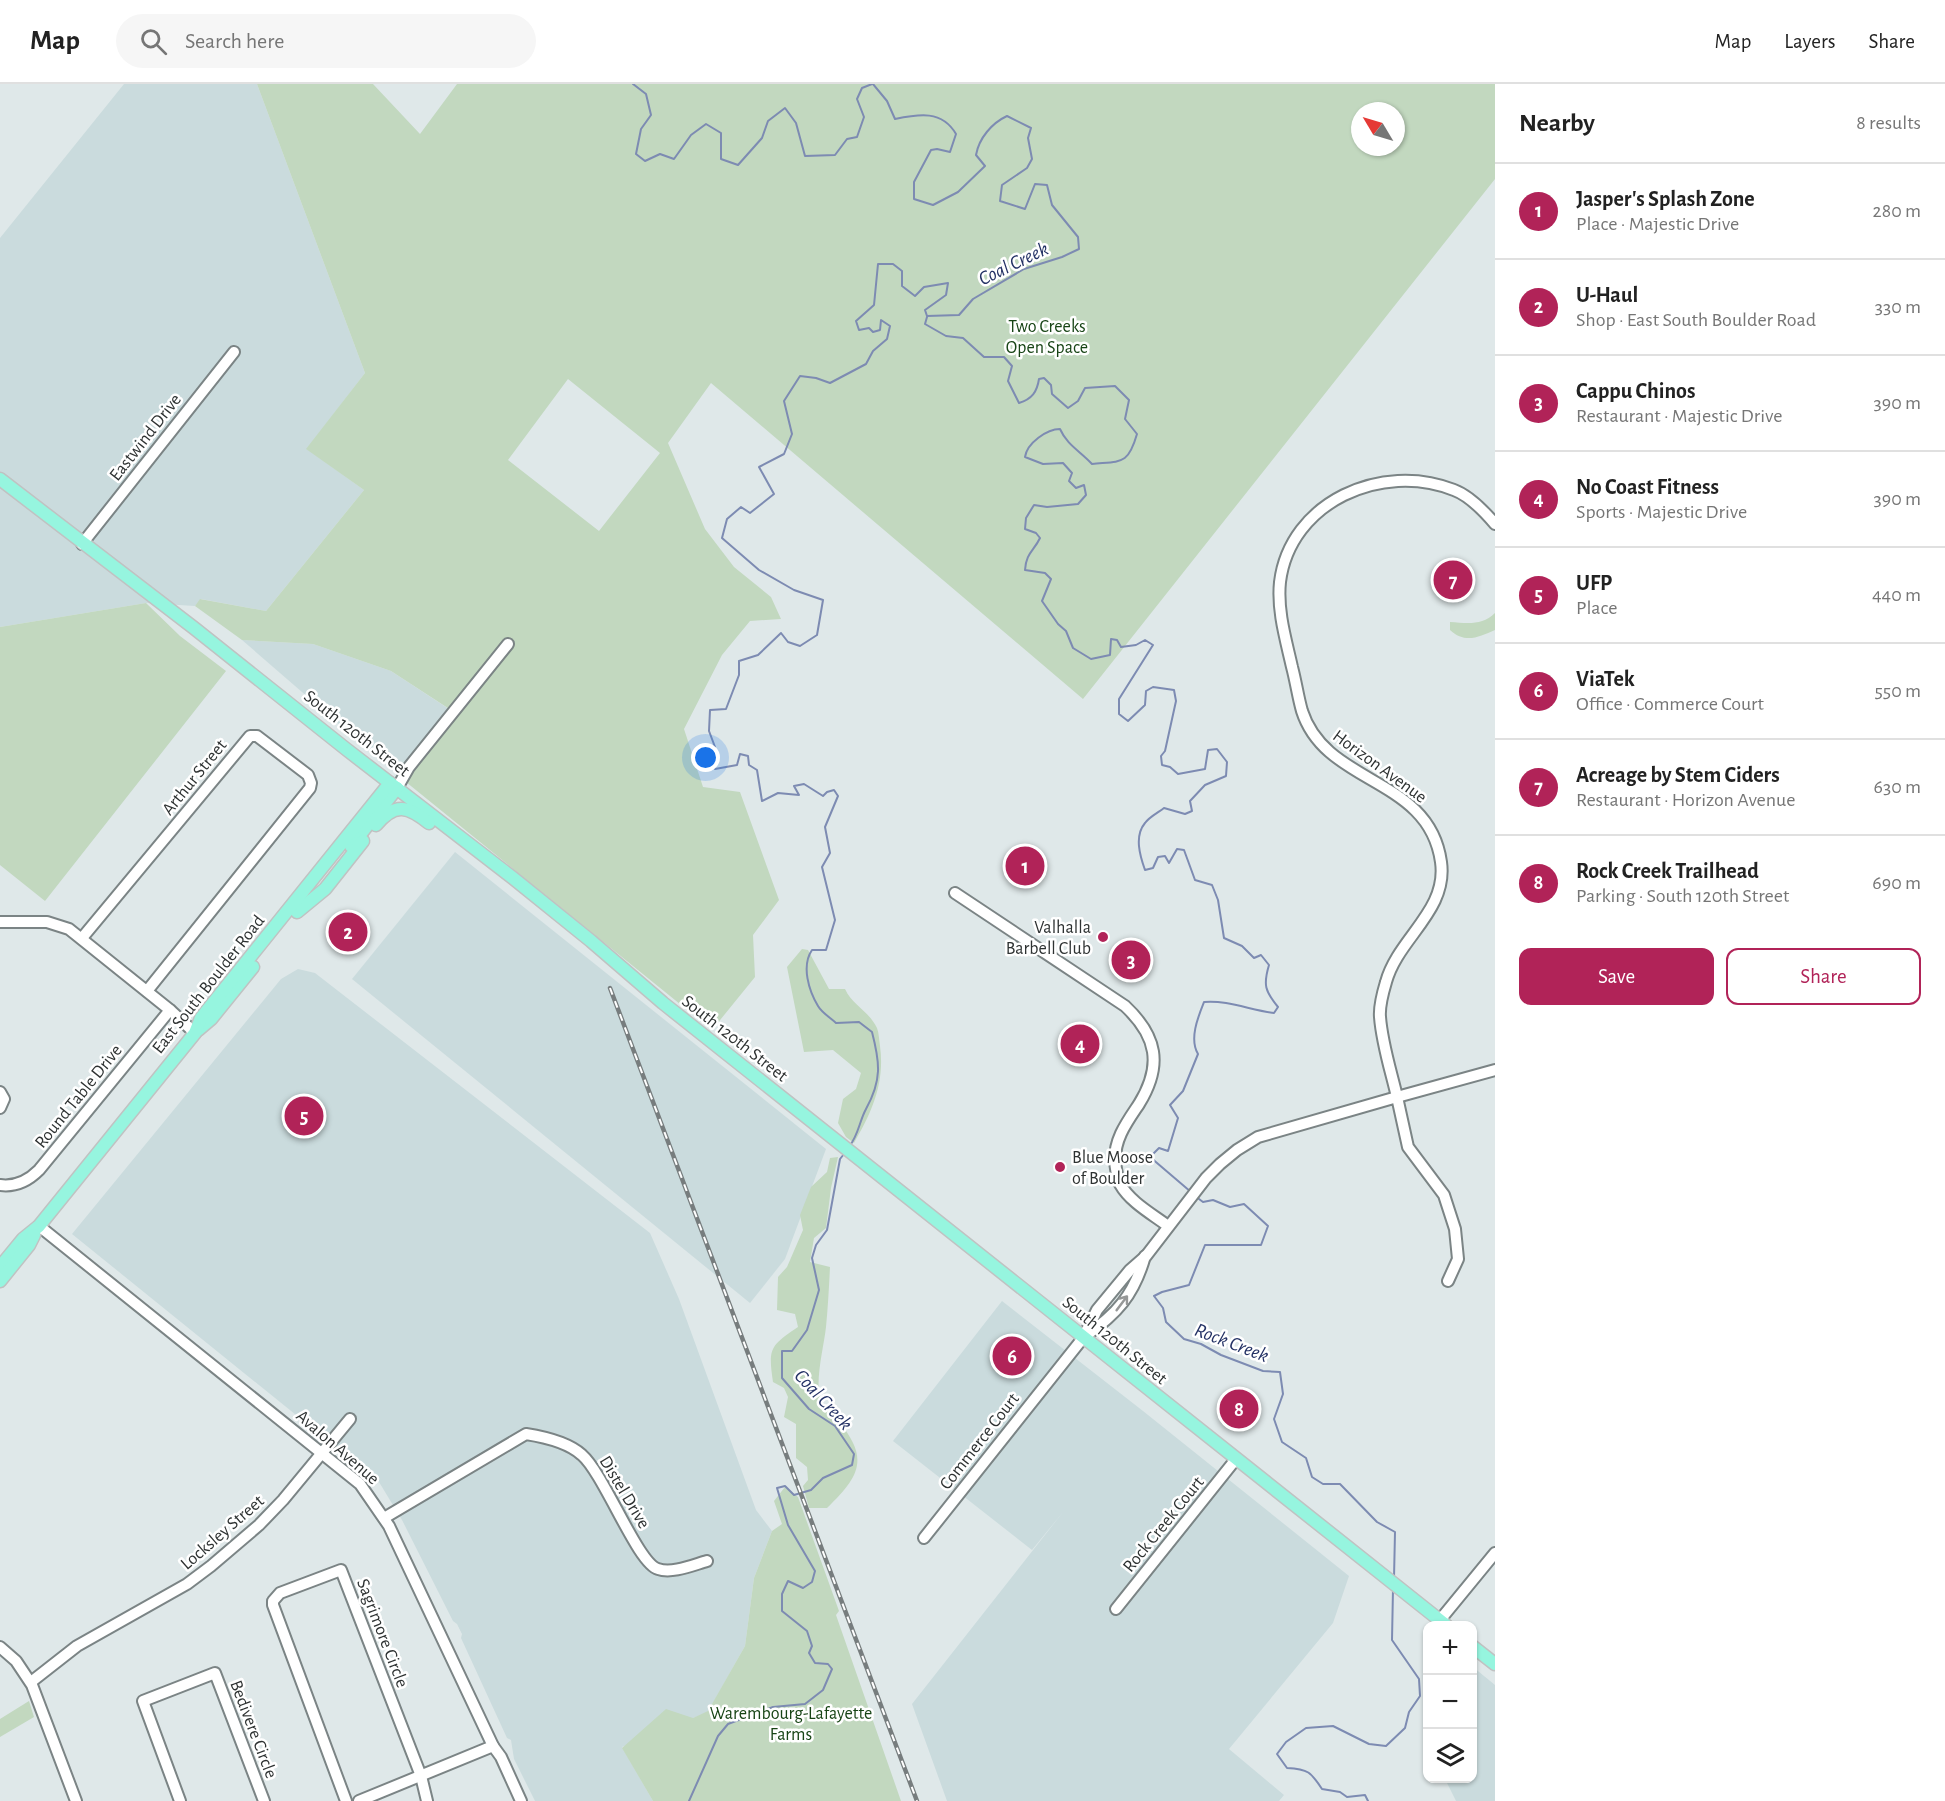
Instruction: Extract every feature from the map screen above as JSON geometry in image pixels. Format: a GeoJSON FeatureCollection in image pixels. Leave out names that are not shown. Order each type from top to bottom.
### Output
{"type":"FeatureCollection","features":[{"type":"Feature","properties":{"kind":"main road","name":"South 120th Street"},"geometry":{"type":"LineString","coordinates":[[0,479],[513,878],[598,946],[663,1003],[1441,1621]]}},
{"type":"Feature","properties":{"kind":"main road","name":"East South Boulder Road"},"geometry":{"type":"LineString","coordinates":[[297,912],[394,786]]}},
{"type":"Feature","properties":{"kind":"main road","name":"East South Boulder Road"},"geometry":{"type":"LineString","coordinates":[[0,1281],[29,1245],[39,1226],[195,1033],[201,1018],[394,786]]}},
{"type":"Feature","properties":{"kind":"main road"},"geometry":{"type":"LineString","coordinates":[[195,1033],[211,1019],[297,912],[325,889],[382,818],[390,812],[399,808],[417,814],[453,842],[513,878]]}},
{"type":"Feature","properties":{"kind":"main road","name":"East South Boulder Road"},"geometry":{"type":"LineString","coordinates":[[0,1267],[23,1239],[39,1226]]}},
{"type":"Feature","properties":{"kind":"main road"},"geometry":{"type":"LineString","coordinates":[[1477,1649],[1495,1664]]}},
{"type":"Feature","properties":{"kind":"street","name":"Eastwind Drive"},"geometry":{"type":"LineString","coordinates":[[82,544],[234,352]]}},
{"type":"Feature","properties":{"kind":"street","name":"Horizon Avenue"},"geometry":{"type":"LineString","coordinates":[[1448,1281],[1458,1259],[1455,1230],[1444,1195],[1408,1147],[1380,1016],[1383,995],[1394,961],[1432,908],[1436,898],[1442,878],[1439,848],[1428,824],[1412,804],[1343,762],[1317,740],[1303,713],[1283,626],[1280,583],[1290,547],[1300,530],[1321,508],[1353,490],[1392,480],[1440,485],[1455,490],[1472,501],[1495,524]]}},
{"type":"Feature","properties":{"kind":"street","name":"East South Boulder Road"},"geometry":{"type":"LineString","coordinates":[[394,786],[508,645]]}},
{"type":"Feature","properties":{"kind":"street","name":"Arthur Street"},"geometry":{"type":"LineString","coordinates":[[82,938],[250,736],[257,736],[308,775],[310,788],[147,991]]}},
{"type":"Feature","properties":{"kind":"street"},"geometry":{"type":"LineString","coordinates":[[955,893],[1125,1006],[1143,1024],[1152,1048],[1153,1075],[1117,1142],[1116,1166],[1118,1181],[1123,1189],[1168,1226]]}},
{"type":"Feature","properties":{"kind":"street"},"geometry":{"type":"LineString","coordinates":[[0,922],[56,923],[69,929],[147,991],[195,1033]]}},
{"type":"Feature","properties":{"kind":"street","name":"Round Table Drive"},"geometry":{"type":"LineString","coordinates":[[0,1185],[20,1184],[39,1170],[170,1010]]}},
{"type":"Feature","properties":{"kind":"street"},"geometry":{"type":"LineString","coordinates":[[1083,1338],[1097,1310],[1130,1270],[1146,1256],[1206,1178],[1237,1150],[1258,1137],[1495,1070]]}},
{"type":"Feature","properties":{"kind":"street"},"geometry":{"type":"LineString","coordinates":[[0,1092],[4,1099],[0,1108]]}},
{"type":"Feature","properties":{"kind":"street","name":"Avalon Avenue"},"geometry":{"type":"LineString","coordinates":[[39,1226],[360,1484],[384,1518],[521,1801]]}},
{"type":"Feature","properties":{"kind":"street","name":"Commerce Court"},"geometry":{"type":"LineString","coordinates":[[924,1538],[1083,1338]]}},
{"type":"Feature","properties":{"kind":"street","name":"Locksley Street"},"geometry":{"type":"LineString","coordinates":[[31,1682],[77,1646],[187,1584],[211,1566],[267,1517],[350,1419]]}},
{"type":"Feature","properties":{"kind":"street","name":"Distel Drive"},"geometry":{"type":"LineString","coordinates":[[384,1518],[526,1434],[552,1439],[582,1454],[598,1474],[652,1567],[661,1570],[684,1568],[707,1561]]}},
{"type":"Feature","properties":{"kind":"street","name":"Rock Creek Court"},"geometry":{"type":"LineString","coordinates":[[1116,1609],[1236,1459]]}},
{"type":"Feature","properties":{"kind":"street"},"geometry":{"type":"LineString","coordinates":[[1445,1621],[1495,1553]]}},
{"type":"Feature","properties":{"kind":"street","name":"Sagrimore Circle"},"geometry":{"type":"LineString","coordinates":[[346,1801],[273,1605],[273,1600],[280,1593],[342,1570],[421,1776]]}},
{"type":"Feature","properties":{"kind":"street"},"geometry":{"type":"LineString","coordinates":[[0,1647],[16,1661],[31,1682],[76,1801]]}},
{"type":"Feature","properties":{"kind":"street","name":"Bedivere Circle"},"geometry":{"type":"LineString","coordinates":[[180,1801],[143,1701],[215,1673],[264,1801]]}},
{"type":"Feature","properties":{"kind":"street"},"geometry":{"type":"LineString","coordinates":[[359,1801],[493,1746]]}},
{"type":"Feature","properties":{"kind":"street"},"geometry":{"type":"LineString","coordinates":[[421,1776],[427,1801]]}},
{"type":"Feature","properties":{"kind":"shaded area"},"geometry":{"type":"Polygon","coordinates":[[[124,84],[257,84],[365,373],[307,449],[364,490],[266,611],[201,599],[195,606],[146,603],[0,627],[0,238],[124,84]]]}},
{"type":"Feature","properties":{"kind":"shaded area"},"geometry":{"type":"Polygon","coordinates":[[[242,640],[313,644],[391,671],[458,715],[406,782],[242,640]]]}},
{"type":"Feature","properties":{"kind":"shaded area"},"geometry":{"type":"Polygon","coordinates":[[[455,852],[826,1149],[785,1259],[750,1303],[352,979],[455,852]]]}},
{"type":"Feature","properties":{"kind":"shaded area"},"geometry":{"type":"Polygon","coordinates":[[[298,969],[315,973],[650,1233],[679,1299],[756,1510],[772,1531],[754,1578],[745,1646],[708,1712],[622,1747],[653,1801],[535,1801],[514,1759],[511,1740],[507,1738],[461,1638],[462,1634],[453,1621],[402,1520],[379,1482],[72,1234],[281,979],[298,969]]]}},
{"type":"Feature","properties":{"kind":"shaded area"},"geometry":{"type":"Polygon","coordinates":[[[1002,1301],[1349,1576],[1333,1623],[1229,1749],[1284,1795],[1279,1801],[947,1801],[912,1704],[1063,1512],[1032,1550],[893,1441],[1002,1301]]]}},
{"type":"Feature","properties":{"kind":"shaded area"},"geometry":{"type":"Polygon","coordinates":[[[1477,1670],[1495,1685],[1495,1801],[1456,1801],[1447,1783],[1477,1783],[1477,1670]]]}},
{"type":"Feature","properties":{"kind":"green space","name":"Two Creeks Open Space"},"geometry":{"type":"Polygon","coordinates":[[[257,84],[373,84],[420,134],[457,84],[1495,84],[1495,179],[1083,699],[711,383],[668,443],[705,529],[734,567],[771,597],[781,619],[750,621],[722,655],[684,729],[703,787],[740,792],[779,900],[753,935],[755,977],[712,1030],[406,782],[457,714],[391,671],[313,644],[242,640],[195,606],[200,599],[266,611],[364,490],[306,449],[365,373],[257,84]],[[568,379],[508,460],[599,531],[660,453],[568,379]]]}},
{"type":"Feature","properties":{"kind":"green space"},"geometry":{"type":"Polygon","coordinates":[[[146,603],[180,636],[226,671],[45,901],[0,865],[0,627],[146,603]]]}},
{"type":"Feature","properties":{"kind":"green space"},"geometry":{"type":"Polygon","coordinates":[[[1495,613],[1495,630],[1483,635],[1467,638],[1450,630],[1450,622],[1480,622],[1495,613]]]}},
{"type":"Feature","properties":{"kind":"green space"},"geometry":{"type":"Polygon","coordinates":[[[802,949],[808,950],[829,989],[845,989],[878,1030],[881,1060],[879,1085],[876,1097],[854,1143],[846,1137],[838,1123],[843,1099],[856,1089],[861,1073],[833,1050],[804,1052],[787,967],[802,949]]]}},
{"type":"Feature","properties":{"kind":"green space"},"geometry":{"type":"Polygon","coordinates":[[[838,1157],[826,1228],[814,1238],[810,1262],[830,1267],[819,1393],[822,1404],[849,1435],[855,1447],[857,1467],[847,1487],[827,1508],[809,1508],[803,1486],[808,1480],[807,1467],[796,1458],[796,1424],[784,1417],[788,1397],[784,1388],[773,1382],[771,1355],[776,1344],[798,1327],[795,1314],[777,1310],[778,1277],[787,1267],[803,1230],[800,1215],[811,1187],[827,1172],[830,1158],[838,1157]]]}},
{"type":"Feature","properties":{"kind":"green space","name":"Warembourg-Lafayette Farms"},"geometry":{"type":"Polygon","coordinates":[[[785,1487],[798,1497],[839,1611],[836,1615],[901,1801],[653,1801],[622,1748],[666,1709],[693,1718],[708,1711],[745,1646],[754,1578],[772,1531],[782,1524],[774,1501],[785,1487]]]}},
{"type":"Feature","properties":{"kind":"green space"},"geometry":{"type":"Polygon","coordinates":[[[29,1701],[34,1717],[0,1737],[0,1719],[29,1701]]]}},
{"type":"Feature","properties":{"kind":"waterway","name":"Coal Creek"},"geometry":{"type":"LineString","coordinates":[[633,84],[646,94],[651,115],[641,129],[636,154],[645,161],[660,154],[674,159],[691,135],[706,124],[721,133],[721,159],[738,165],[762,138],[768,121],[785,108],[796,123],[805,156],[835,155],[847,139],[857,137],[864,117],[857,99],[862,88],[872,84]]}},
{"type":"Feature","properties":{"kind":"waterway","name":"Coal Creek"},"geometry":{"type":"LineString","coordinates":[[849,1147],[875,1089],[878,1071],[875,1043],[872,1032],[859,1022],[836,1023],[822,1011],[812,993],[807,971],[807,963],[812,950],[826,950],[835,920],[822,867],[830,853],[825,827],[838,796],[834,790],[823,796],[804,784],[794,786],[799,795],[778,793],[762,801],[757,770],[749,765],[748,756],[740,754],[737,765],[715,769],[715,747],[709,731],[710,710],[726,709],[739,675],[739,661],[758,655],[781,633],[788,642],[800,646],[817,635],[823,600],[794,590],[759,570],[722,538],[727,519],[741,507],[750,513],[774,494],[759,467],[784,454],[792,434],[784,401],[800,376],[830,383],[866,364],[873,351],[887,339],[890,326],[881,320],[880,330],[873,332],[869,328],[859,330],[856,321],[874,305],[878,264],[893,264],[902,271],[902,286],[915,296],[924,287],[948,283],[946,295],[925,310],[927,316],[959,315],[973,299],[1024,269],[1079,249],[1078,237],[1052,205],[1047,185],[1035,184],[1025,209],[1000,201],[1002,185],[1027,168],[1032,159],[1028,138],[1031,128],[1007,116],[996,123],[983,137],[976,155],[985,166],[958,192],[933,205],[914,199],[914,182],[931,150],[950,152],[956,134],[950,126],[937,117],[921,115],[895,119],[887,101],[873,84]]}},
{"type":"Feature","properties":{"kind":"waterway","name":"Rock Creek"},"geometry":{"type":"LineString","coordinates":[[927,317],[925,324],[946,336],[963,338],[984,357],[1004,357],[1012,366],[1008,381],[1019,403],[1031,397],[1037,388],[1039,379],[1044,378],[1051,385],[1052,394],[1068,408],[1078,401],[1085,388],[1115,386],[1129,400],[1125,419],[1137,434],[1130,451],[1122,460],[1092,464],[1070,444],[1060,429],[1044,434],[1029,447],[1025,457],[1043,464],[1063,463],[1072,473],[1069,481],[1076,488],[1084,485],[1086,495],[1078,504],[1047,507],[1034,505],[1026,518],[1025,529],[1036,533],[1040,538],[1029,556],[1025,570],[1045,573],[1051,579],[1042,601],[1058,624],[1066,631],[1073,648],[1091,659],[1110,655],[1111,639],[1117,640],[1121,647],[1136,645],[1145,640],[1153,645],[1119,699],[1119,714],[1128,721],[1145,705],[1146,691],[1153,687],[1174,690],[1176,701],[1165,751],[1161,756],[1162,765],[1170,767],[1178,774],[1205,769],[1208,750],[1217,749],[1227,762],[1226,776],[1205,785],[1190,801],[1192,811],[1185,814],[1164,808],[1145,823],[1139,840],[1145,870],[1153,868],[1158,857],[1165,856],[1169,863],[1177,849],[1184,850],[1195,880],[1212,885],[1218,900],[1224,938],[1242,946],[1254,958],[1261,955],[1269,965],[1266,988],[1278,1007],[1274,1013],[1230,1004],[1204,1002],[1194,1035],[1198,1054],[1183,1091],[1170,1105],[1178,1118],[1168,1151],[1159,1148],[1150,1157],[1191,1192]]}},
{"type":"Feature","properties":{"kind":"waterway","name":"Coal Creek"},"geometry":{"type":"LineString","coordinates":[[689,1801],[718,1736],[728,1724],[773,1707],[805,1704],[823,1690],[832,1669],[828,1664],[815,1663],[809,1653],[812,1646],[807,1631],[782,1611],[782,1594],[788,1581],[803,1588],[812,1582],[815,1571],[788,1525],[777,1488],[785,1486],[794,1495],[811,1490],[823,1478],[852,1465],[854,1454],[835,1426],[809,1409],[782,1378],[782,1351],[792,1351],[807,1330],[819,1290],[812,1258],[816,1245],[827,1230],[840,1159],[844,1154]]}},
{"type":"Feature","properties":{"kind":"waterway","name":"Rock Creek"},"geometry":{"type":"LineString","coordinates":[[1195,1196],[1203,1202],[1213,1200],[1230,1207],[1244,1204],[1268,1226],[1261,1245],[1205,1245],[1189,1285],[1154,1296],[1163,1308],[1166,1322],[1184,1339],[1263,1371],[1280,1372],[1283,1394],[1274,1419],[1282,1442],[1306,1458],[1312,1477],[1323,1484],[1340,1484],[1377,1522],[1395,1532],[1394,1578]]}},
{"type":"Feature","properties":{"kind":"waterway","name":"Rock Creek"},"geometry":{"type":"LineString","coordinates":[[1368,1801],[1365,1795],[1347,1797],[1340,1792],[1322,1789],[1308,1772],[1287,1768],[1277,1754],[1286,1742],[1306,1728],[1333,1726],[1369,1744],[1386,1746],[1405,1728],[1409,1712],[1420,1696],[1419,1679],[1392,1640],[1393,1589]]}},
{"type":"Feature","properties":{"kind":"railway"},"geometry":{"type":"LineString","coordinates":[[610,988],[917,1801]]}},
{"type":"Feature","properties":{"kind":"place","name":"Acreage by Stem Ciders"},"geometry":{"type":"Point","coordinates":[1453,580]}},
{"type":"Feature","properties":{"kind":"place","name":"Jasper's Splash Zone"},"geometry":{"type":"Point","coordinates":[1025,866]}},
{"type":"Feature","properties":{"kind":"place","name":"U-Haul"},"geometry":{"type":"Point","coordinates":[348,932]}},
{"type":"Feature","properties":{"kind":"place","name":"Valhalla Barbell Club"},"geometry":{"type":"Point","coordinates":[1103,937]}},
{"type":"Feature","properties":{"kind":"place","name":"Cappu Chinos"},"geometry":{"type":"Point","coordinates":[1131,960]}},
{"type":"Feature","properties":{"kind":"place","name":"No Coast Fitness"},"geometry":{"type":"Point","coordinates":[1080,1044]}},
{"type":"Feature","properties":{"kind":"place","name":"UFP"},"geometry":{"type":"Point","coordinates":[304,1116]}},
{"type":"Feature","properties":{"kind":"place","name":"Blue Moose of Boulder"},"geometry":{"type":"Point","coordinates":[1060,1167]}},
{"type":"Feature","properties":{"kind":"place","name":"ViaTek"},"geometry":{"type":"Point","coordinates":[1012,1356]}},
{"type":"Feature","properties":{"kind":"place","name":"Rock Creek Trailhead"},"geometry":{"type":"Point","coordinates":[1239,1409]}}]}
